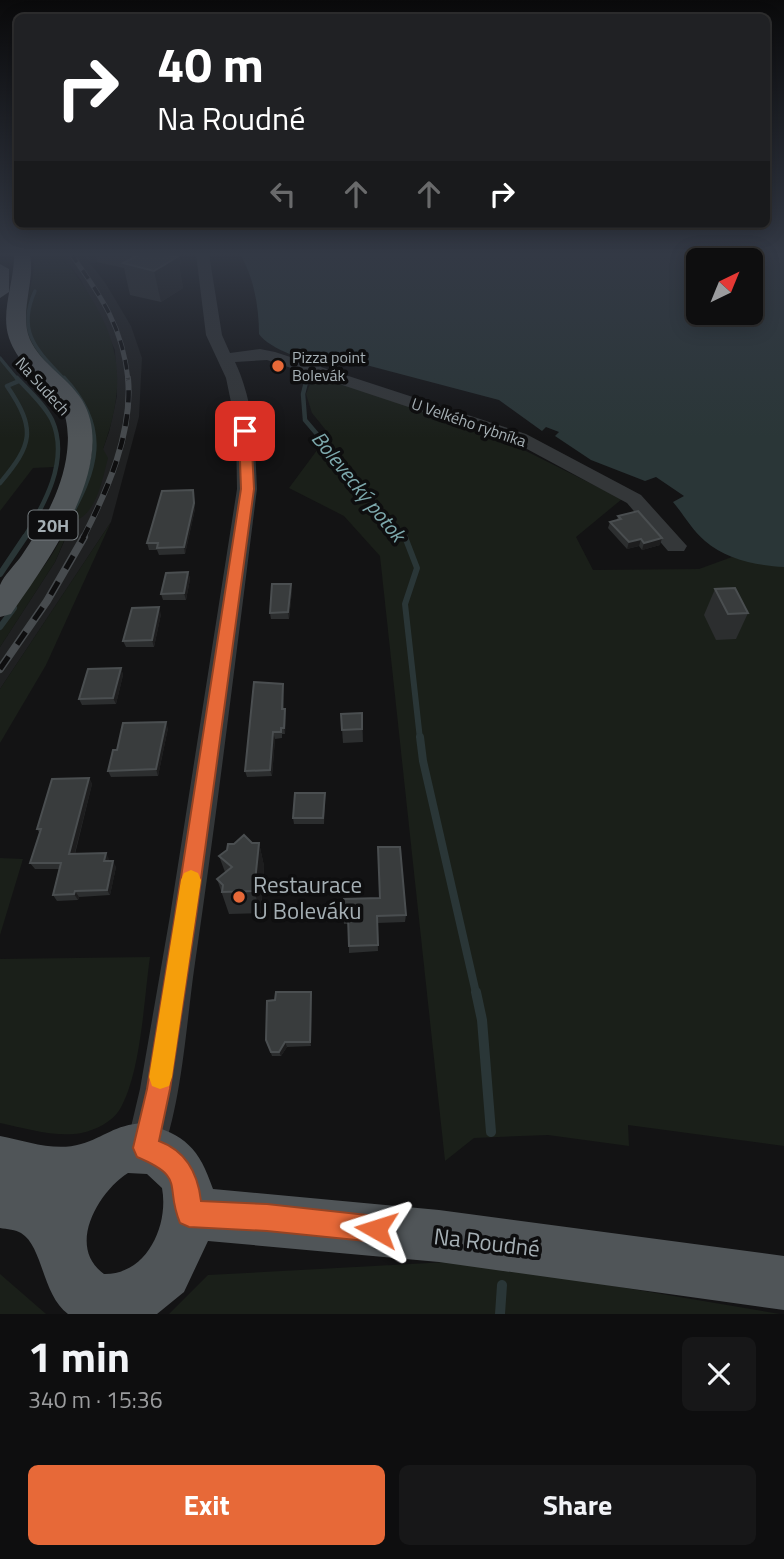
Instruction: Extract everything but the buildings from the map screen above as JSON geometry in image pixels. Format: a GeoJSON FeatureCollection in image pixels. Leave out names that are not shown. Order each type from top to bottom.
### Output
{"type":"FeatureCollection","features":[{"type":"Feature","properties":{"kind":"main road","name":"Na Sudech"},"geometry":{"type":"LineString","coordinates":[[1,315],[9,347],[23,366],[65,408],[80,432]]}},
{"type":"Feature","properties":{"kind":"main road","name":"Na Sudech"},"geometry":{"type":"LineString","coordinates":[[0,607],[30,564],[55,520],[77,468],[80,432],[77,412],[70,398],[28,353],[19,338],[17,315]]}},
{"type":"Feature","properties":{"kind":"main road"},"geometry":{"type":"LineString","coordinates":[[0,1161],[57,1173],[77,1172],[121,1151],[145,1148],[166,1156],[182,1174],[187,1186],[189,1214],[187,1231],[172,1263],[149,1288],[127,1298],[105,1301],[80,1290],[65,1264],[62,1249],[62,1229],[69,1203],[78,1186],[98,1164]]}},
{"type":"Feature","properties":{"kind":"main road"},"geometry":{"type":"LineString","coordinates":[[0,1202],[43,1217],[53,1229],[62,1249]]}},
{"type":"Feature","properties":{"kind":"main road","name":"Na Roudné"},"geometry":{"type":"LineString","coordinates":[[189,1214],[267,1217],[431,1234],[702,1269],[784,1283]]}},
{"type":"Feature","properties":{"kind":"street"},"geometry":{"type":"LineString","coordinates":[[145,1148],[159,1089],[186,916],[247,489],[243,419],[230,358],[214,335],[211,315]]}},
{"type":"Feature","properties":{"kind":"street","name":"U Velkého rybníka"},"geometry":{"type":"LineString","coordinates":[[230,358],[269,355],[520,438],[634,499],[676,547]]}},
{"type":"Feature","properties":{"kind":"shaded area"},"geometry":{"type":"Polygon","coordinates":[[[24,315],[100,315],[113,346],[117,392],[103,449],[108,458],[97,496],[87,512],[72,522],[55,562],[0,647],[0,630],[3,624],[49,559],[72,517],[83,492],[92,453],[92,430],[87,412],[78,397],[42,362],[32,348],[24,315]]]}},
{"type":"Feature","properties":{"kind":"shaded area"},"geometry":{"type":"Polygon","coordinates":[[[98,315],[125,315],[142,358],[139,417],[111,522],[0,689],[0,647],[55,562],[93,477],[109,432],[117,396],[115,350],[98,315]]]}},
{"type":"Feature","properties":{"kind":"shaded area"},"geometry":{"type":"Polygon","coordinates":[[[258,315],[686,315],[686,326],[763,326],[763,315],[784,315],[784,567],[764,565],[722,553],[696,532],[673,502],[684,496],[656,477],[645,481],[591,460],[555,436],[559,432],[546,427],[542,431],[499,400],[351,361],[331,364],[303,359],[266,341],[259,334],[258,315]]]}},
{"type":"Feature","properties":{"kind":"shaded area"},"geometry":{"type":"Polygon","coordinates":[[[0,356],[50,419],[56,433],[57,449],[54,467],[33,468],[0,511],[0,356]]]}},
{"type":"Feature","properties":{"kind":"shaded area"},"geometry":{"type":"Polygon","coordinates":[[[314,375],[480,428],[622,499],[576,537],[593,570],[699,569],[732,557],[784,567],[784,1146],[628,1125],[629,1146],[548,1135],[474,1138],[445,1161],[380,556],[344,516],[289,488],[329,434],[312,413],[306,394],[314,375]]]}},
{"type":"Feature","properties":{"kind":"shaded area"},"geometry":{"type":"Polygon","coordinates":[[[111,522],[46,665],[0,743],[0,689],[111,522]]]}},
{"type":"Feature","properties":{"kind":"shaded area"},"geometry":{"type":"Polygon","coordinates":[[[0,858],[23,859],[0,935],[0,858]]]}},
{"type":"Feature","properties":{"kind":"shaded area"},"geometry":{"type":"Polygon","coordinates":[[[150,957],[133,1076],[120,1109],[112,1119],[87,1132],[74,1134],[46,1133],[0,1123],[0,959],[150,957]]]}},
{"type":"Feature","properties":{"kind":"shaded area"},"geometry":{"type":"Polygon","coordinates":[[[466,1261],[780,1314],[169,1314],[208,1275],[466,1261]]]}},
{"type":"Feature","properties":{"kind":"shaded area"},"geometry":{"type":"Polygon","coordinates":[[[0,1274],[46,1314],[0,1314],[0,1274]]]}},
{"type":"Feature","properties":{"kind":"waterway"},"geometry":{"type":"LineString","coordinates":[[29,315],[29,330],[33,340],[46,360],[65,380]]}},
{"type":"Feature","properties":{"kind":"waterway"},"geometry":{"type":"LineString","coordinates":[[0,358],[18,380]]}},
{"type":"Feature","properties":{"kind":"waterway","name":"Bolevecký potok"},"geometry":{"type":"LineString","coordinates":[[307,379],[325,359]]}},
{"type":"Feature","properties":{"kind":"waterway"},"geometry":{"type":"LineString","coordinates":[[17,378],[49,414],[57,435],[58,451],[52,482],[24,538]]}},
{"type":"Feature","properties":{"kind":"waterway"},"geometry":{"type":"LineString","coordinates":[[64,378],[89,415],[94,450],[85,485],[66,524]]}},
{"type":"Feature","properties":{"kind":"waterway","name":"Bolevecký potok"},"geometry":{"type":"LineString","coordinates":[[307,379],[303,394],[305,420],[405,538]]}},
{"type":"Feature","properties":{"kind":"waterway"},"geometry":{"type":"LineString","coordinates":[[0,483],[19,458],[27,437],[23,414],[7,386],[19,381]]}},
{"type":"Feature","properties":{"kind":"waterway"},"geometry":{"type":"LineString","coordinates":[[0,574],[25,537]]}},
{"type":"Feature","properties":{"kind":"waterway","name":"Bolevecký potok"},"geometry":{"type":"LineString","coordinates":[[405,537],[417,568],[405,604],[420,739]]}},
{"type":"Feature","properties":{"kind":"waterway"},"geometry":{"type":"LineString","coordinates":[[0,627],[14,608]]}},
{"type":"Feature","properties":{"kind":"waterway","name":"Bolevecký potok"},"geometry":{"type":"LineString","coordinates":[[420,737],[423,761],[476,993]]}},
{"type":"Feature","properties":{"kind":"waterway","name":"Bolevecký potok"},"geometry":{"type":"LineString","coordinates":[[476,992],[482,1020],[491,1132]]}},
{"type":"Feature","properties":{"kind":"waterway","name":"Bolevecký potok"},"geometry":{"type":"LineString","coordinates":[[500,1314],[502,1285]]}},
{"type":"Feature","properties":{"kind":"railway"},"geometry":{"type":"LineString","coordinates":[[110,315],[121,344],[128,380]]}},
{"type":"Feature","properties":{"kind":"railway"},"geometry":{"type":"LineString","coordinates":[[83,538],[109,481],[122,440],[128,380]]}},
{"type":"Feature","properties":{"kind":"railway"},"geometry":{"type":"LineString","coordinates":[[0,669],[47,601],[84,537]]}},
{"type":"Feature","properties":{"kind":"slow traffic"},"geometry":{"type":"LineString","coordinates":[[160,1077],[191,880]]}},
{"type":"Feature","properties":{"kind":"place","name":"Pizza point Bolevák"},"geometry":{"type":"Point","coordinates":[278,366]}},
{"type":"Feature","properties":{"kind":"place","name":"Restaurace U Boleváku"},"geometry":{"type":"Point","coordinates":[239,897]}},
{"type":"Feature","properties":{"kind":"route"},"geometry":{"type":"LineString","coordinates":[[245,431],[247,489],[186,916],[159,1089],[145,1148],[166,1156],[182,1174],[187,1186],[189,1214],[267,1217],[376,1229]]}}]}
